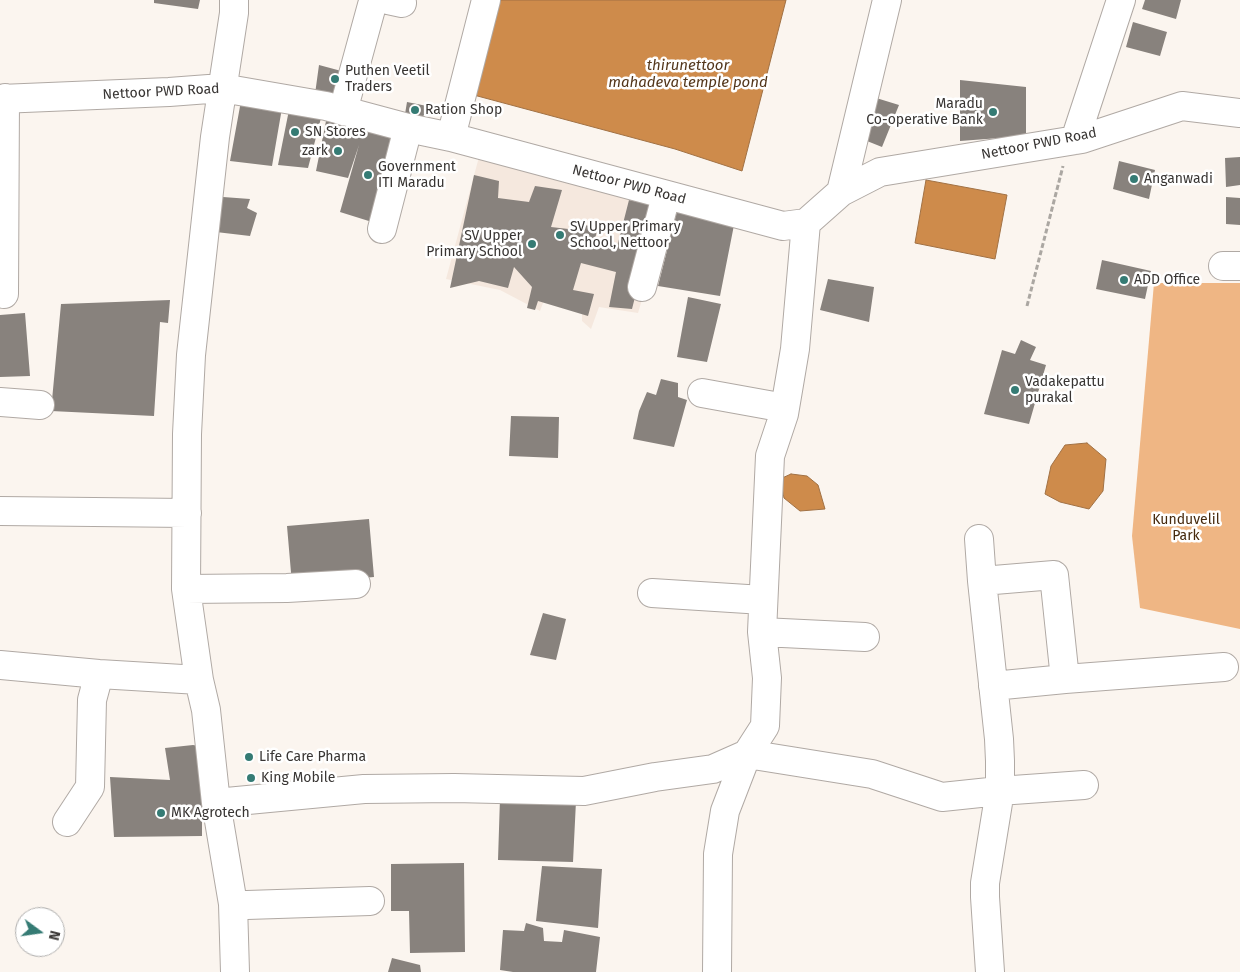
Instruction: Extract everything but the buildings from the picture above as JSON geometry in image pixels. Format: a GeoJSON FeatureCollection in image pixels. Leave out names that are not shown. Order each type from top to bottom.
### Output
{"type":"FeatureCollection","features":[{"type":"Feature","properties":{"kind":"street"},"geometry":{"type":"LineString","coordinates":[[234,0],[234,13],[215,137],[191,355],[187,434],[186,589],[199,680],[206,710],[216,802],[233,904],[235,972]]}},
{"type":"Feature","properties":{"kind":"street"},"geometry":{"type":"LineString","coordinates":[[343,111],[372,5],[376,0]]}},
{"type":"Feature","properties":{"kind":"street"},"geometry":{"type":"LineString","coordinates":[[451,137],[486,0]]}},
{"type":"Feature","properties":{"kind":"street"},"geometry":{"type":"LineString","coordinates":[[841,192],[887,0]]}},
{"type":"Feature","properties":{"kind":"street"},"geometry":{"type":"LineString","coordinates":[[1072,141],[1121,0]]}},
{"type":"Feature","properties":{"kind":"street","name":"Nettoor PWD Road"},"geometry":{"type":"LineString","coordinates":[[2,98],[169,92],[222,88],[326,106],[408,128],[451,137],[783,226],[806,223],[841,192],[880,172],[1082,139],[1182,106],[1240,113]]}},
{"type":"Feature","properties":{"kind":"street"},"geometry":{"type":"LineString","coordinates":[[2,98],[4,294]]}},
{"type":"Feature","properties":{"kind":"street"},"geometry":{"type":"LineString","coordinates":[[382,230],[408,128]]}},
{"type":"Feature","properties":{"kind":"street"},"geometry":{"type":"LineString","coordinates":[[642,287],[666,196]]}},
{"type":"Feature","properties":{"kind":"street"},"geometry":{"type":"LineString","coordinates":[[717,972],[718,854],[725,811],[747,754],[765,726],[767,678],[762,632],[770,456],[785,408],[795,349],[806,223]]}},
{"type":"Feature","properties":{"kind":"street"},"geometry":{"type":"LineString","coordinates":[[702,393],[785,408]]}},
{"type":"Feature","properties":{"kind":"street"},"geometry":{"type":"LineString","coordinates":[[0,402],[40,405]]}},
{"type":"Feature","properties":{"kind":"street"},"geometry":{"type":"LineString","coordinates":[[0,511],[187,513]]}},
{"type":"Feature","properties":{"kind":"street"},"geometry":{"type":"LineString","coordinates":[[979,539],[1000,754],[1000,783],[995,828],[985,883],[990,972]]}},
{"type":"Feature","properties":{"kind":"street"},"geometry":{"type":"LineString","coordinates":[[982,581],[1054,575],[1065,680]]}},
{"type":"Feature","properties":{"kind":"street"},"geometry":{"type":"LineString","coordinates":[[186,589],[287,588],[356,584]]}},
{"type":"Feature","properties":{"kind":"street"},"geometry":{"type":"LineString","coordinates":[[652,592],[763,600]]}},
{"type":"Feature","properties":{"kind":"street"},"geometry":{"type":"LineString","coordinates":[[762,632],[865,637]]}},
{"type":"Feature","properties":{"kind":"street"},"geometry":{"type":"LineString","coordinates":[[0,665],[99,674],[199,680]]}},
{"type":"Feature","properties":{"kind":"street"},"geometry":{"type":"LineString","coordinates":[[993,686],[1224,667]]}},
{"type":"Feature","properties":{"kind":"street"},"geometry":{"type":"LineString","coordinates":[[66,822],[90,788],[92,700],[99,674]]}},
{"type":"Feature","properties":{"kind":"street"},"geometry":{"type":"LineString","coordinates":[[216,802],[364,789],[454,788],[584,792],[655,777],[712,769],[747,754],[872,774],[942,797],[1084,785]]}},
{"type":"Feature","properties":{"kind":"street"},"geometry":{"type":"LineString","coordinates":[[233,904],[370,901]]}},
{"type":"Feature","properties":{"kind":"path"},"geometry":{"type":"LineString","coordinates":[[1026,306],[1072,141]]}},
{"type":"Feature","properties":{"kind":"shaded area","name":"SV Upper Primary School, Nettoor"},"geometry":{"type":"Polygon","coordinates":[[[479,157],[674,191],[638,313],[599,307],[591,329],[582,321],[582,309],[546,295],[540,311],[500,290],[446,279],[479,157]]]}},
{"type":"Feature","properties":{"kind":"green space","name":"Kunduvelil Park"},"geometry":{"type":"Polygon","coordinates":[[[1154,283],[1240,283],[1240,629],[1140,608],[1132,536],[1154,283]]]}},
{"type":"Feature","properties":{"kind":"water","name":"thirunettoor mahadeva temple pond"},"geometry":{"type":"Polygon","coordinates":[[[497,0],[786,0],[742,171],[675,149],[470,94],[497,0]]]}},
{"type":"Feature","properties":{"kind":"water"},"geometry":{"type":"Polygon","coordinates":[[[926,180],[1007,195],[995,259],[915,243],[926,180]]]}},
{"type":"Feature","properties":{"kind":"water"},"geometry":{"type":"Polygon","coordinates":[[[1087,443],[1106,459],[1103,491],[1089,509],[1060,502],[1045,494],[1051,466],[1065,445],[1087,443]]]}},
{"type":"Feature","properties":{"kind":"water"},"geometry":{"type":"Polygon","coordinates":[[[791,474],[807,476],[818,485],[825,509],[800,511],[784,498],[780,479],[791,474]]]}},
{"type":"Feature","properties":{"kind":"place","name":"Puthen Veetil Traders"},"geometry":{"type":"Point","coordinates":[335,79]}},
{"type":"Feature","properties":{"kind":"place","name":"Ration Shop"},"geometry":{"type":"Point","coordinates":[415,110]}},
{"type":"Feature","properties":{"kind":"place","name":"Maradu Co-operative Bank"},"geometry":{"type":"Point","coordinates":[993,112]}},
{"type":"Feature","properties":{"kind":"place","name":"SN Stores"},"geometry":{"type":"Point","coordinates":[295,132]}},
{"type":"Feature","properties":{"kind":"place","name":"zark"},"geometry":{"type":"Point","coordinates":[338,151]}},
{"type":"Feature","properties":{"kind":"place","name":"Government ITI Maradu"},"geometry":{"type":"Point","coordinates":[368,175]}},
{"type":"Feature","properties":{"kind":"place","name":"Anganwadi"},"geometry":{"type":"Point","coordinates":[1134,179]}},
{"type":"Feature","properties":{"kind":"place","name":"SV Upper Primary School, Nettoor"},"geometry":{"type":"Point","coordinates":[560,235]}},
{"type":"Feature","properties":{"kind":"place","name":"SV Upper Primary School"},"geometry":{"type":"Point","coordinates":[532,244]}},
{"type":"Feature","properties":{"kind":"place","name":"ADD Office"},"geometry":{"type":"Point","coordinates":[1124,280]}},
{"type":"Feature","properties":{"kind":"place","name":"Vadakepattu purakal"},"geometry":{"type":"Point","coordinates":[1015,390]}},
{"type":"Feature","properties":{"kind":"place","name":"Life Care Pharma"},"geometry":{"type":"Point","coordinates":[249,757]}},
{"type":"Feature","properties":{"kind":"place","name":"King Mobile"},"geometry":{"type":"Point","coordinates":[251,778]}},
{"type":"Feature","properties":{"kind":"place","name":"MK Agrotech"},"geometry":{"type":"Point","coordinates":[161,813]}}]}
